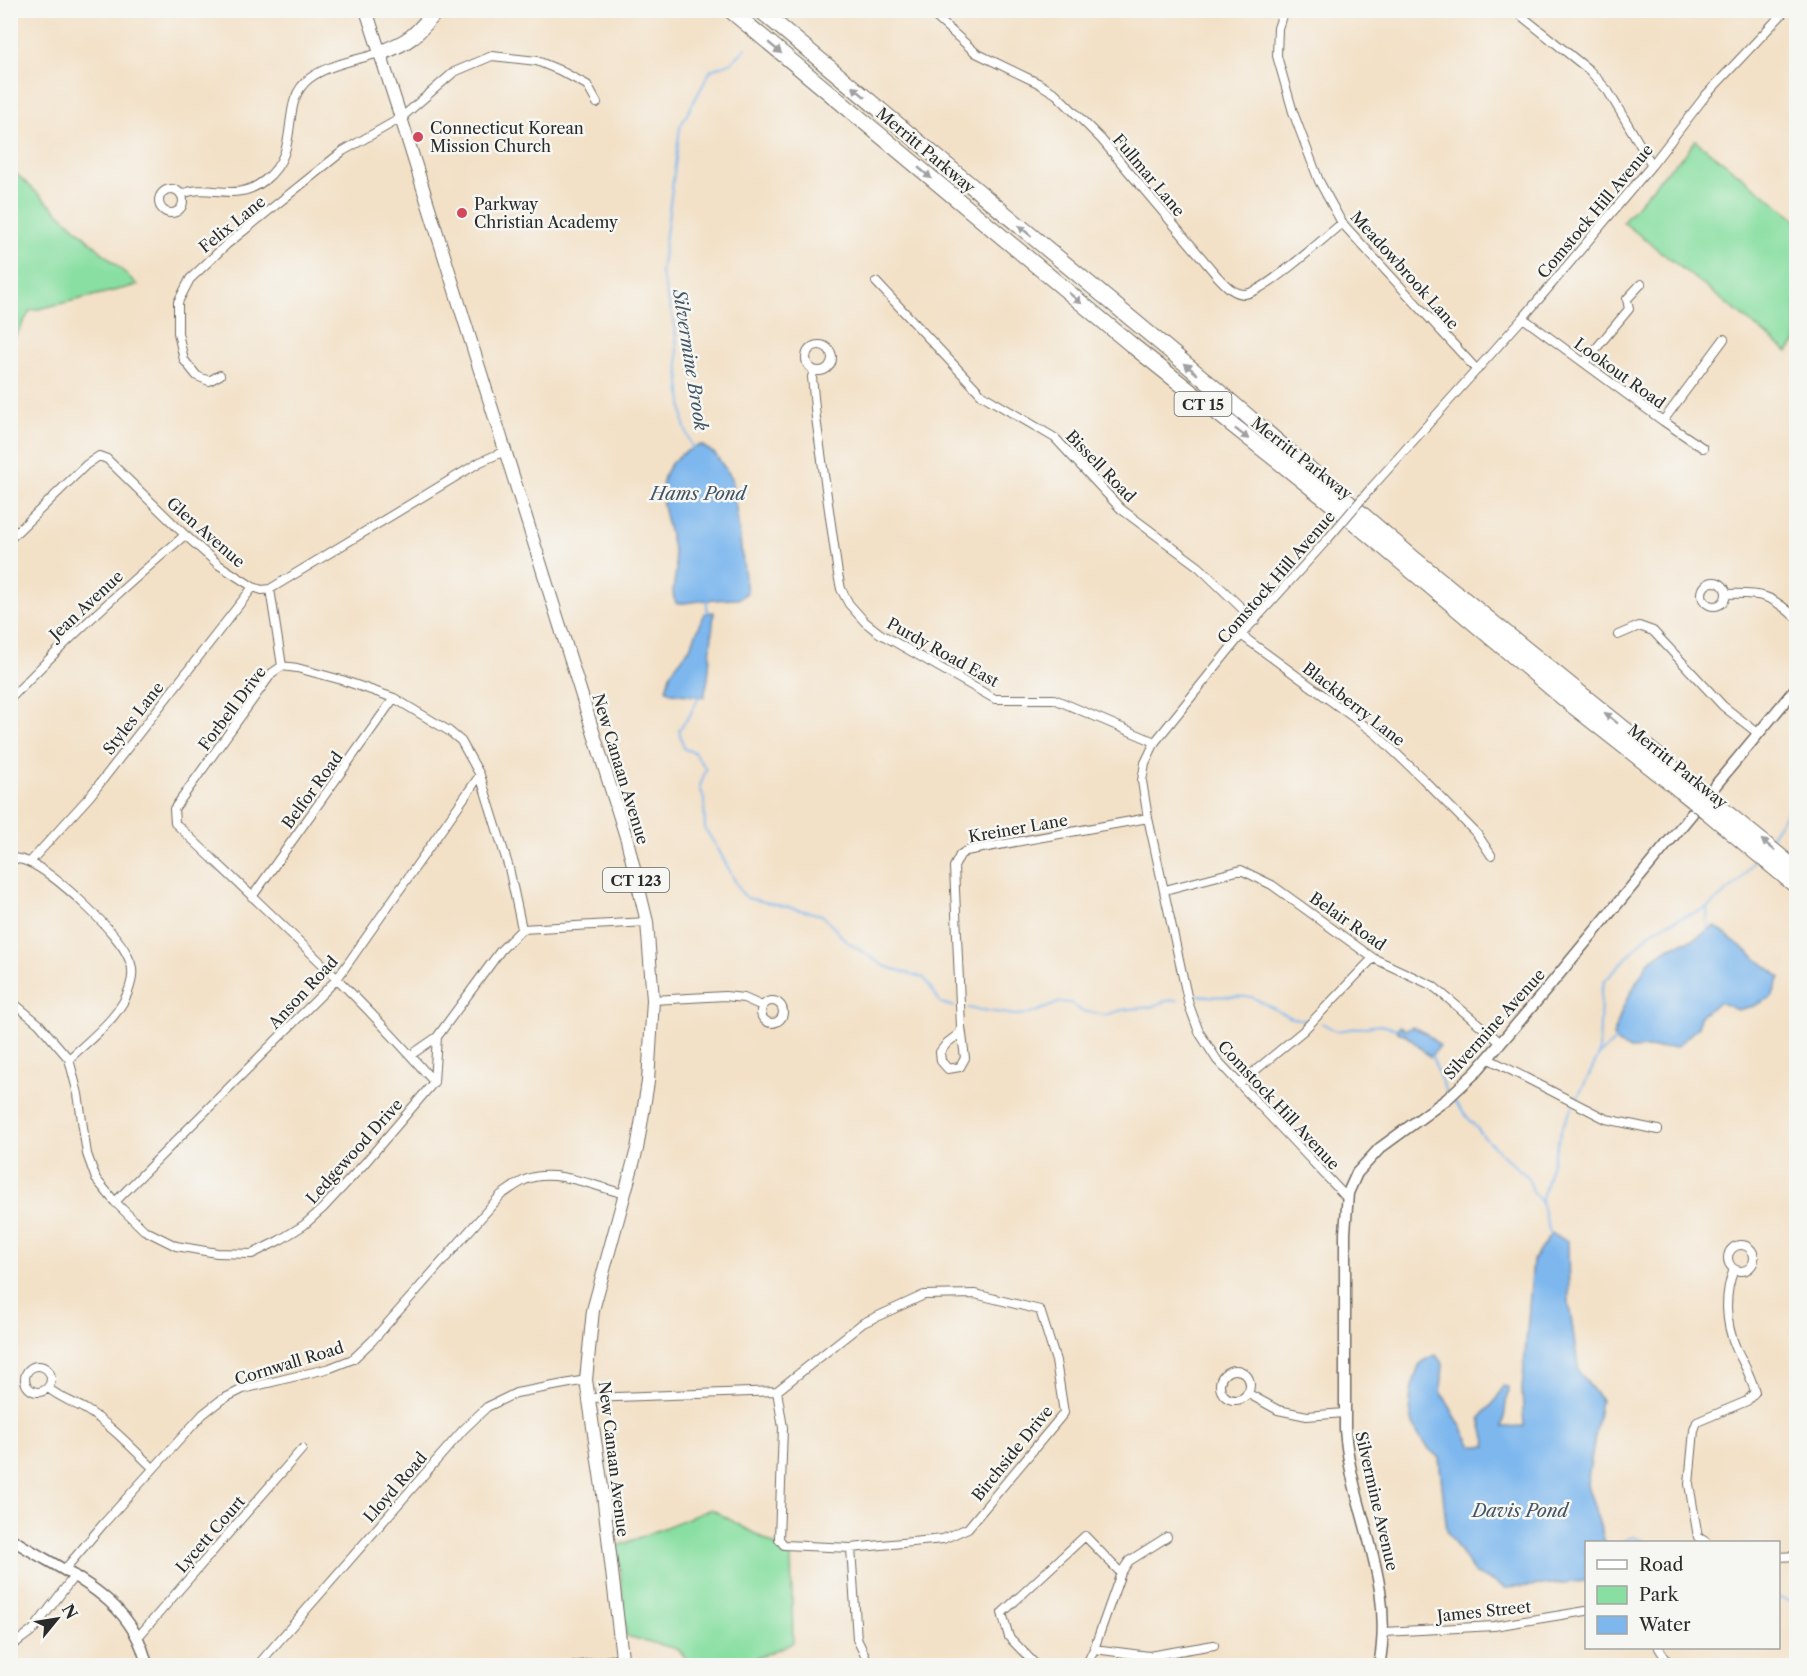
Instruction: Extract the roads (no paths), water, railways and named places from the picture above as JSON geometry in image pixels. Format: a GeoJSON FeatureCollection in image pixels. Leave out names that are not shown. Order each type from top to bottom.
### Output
{"type":"FeatureCollection","features":[{"type":"Feature","properties":{"kind":"highway"},"geometry":{"type":"LineString","coordinates":[[380,53],[411,39],[436,10]]}},
{"type":"Feature","properties":{"kind":"highway","name":"Merritt Parkway"},"geometry":{"type":"LineString","coordinates":[[730,10],[1133,346],[1336,508],[1568,702],[1685,786]]}},
{"type":"Feature","properties":{"kind":"highway","name":"Merritt Parkway"},"geometry":{"type":"LineString","coordinates":[[760,10],[1223,395],[1711,808],[1790,869],[1797,886]]}},
{"type":"Feature","properties":{"kind":"main road","name":"New Canaan Avenue"},"geometry":{"type":"LineString","coordinates":[[366,10],[627,840],[647,922],[653,1000],[645,1110],[593,1310],[586,1380],[622,1662]]}},
{"type":"Feature","properties":{"kind":"street","name":"Fullmar Lane"},"geometry":{"type":"LineString","coordinates":[[928,10],[976,53],[1056,94],[1101,139],[1232,291],[1245,294],[1262,288],[1342,223]]}},
{"type":"Feature","properties":{"kind":"street","name":"Meadowbrook Lane"},"geometry":{"type":"LineString","coordinates":[[1284,10],[1278,28],[1277,56],[1293,112],[1319,181],[1342,223],[1477,370]]}},
{"type":"Feature","properties":{"kind":"street"},"geometry":{"type":"LineString","coordinates":[[1514,10],[1589,70],[1608,91],[1652,165]]}},
{"type":"Feature","properties":{"kind":"street","name":"Comstock Hill Avenue"},"geometry":{"type":"LineString","coordinates":[[1347,1198],[1206,1046],[1193,1018],[1148,818],[1142,781],[1145,763],[1155,742],[1241,635],[1523,318],[1652,165],[1706,95],[1786,10]]}},
{"type":"Feature","properties":{"kind":"street"},"geometry":{"type":"LineString","coordinates":[[181,195],[197,190],[240,192],[260,184],[275,171],[285,156],[292,111],[305,82],[315,74],[380,53]]}},
{"type":"Feature","properties":{"kind":"street"},"geometry":{"type":"LineString","coordinates":[[401,118],[454,72],[492,57],[537,61],[560,70],[587,85],[597,104]]}},
{"type":"Feature","properties":{"kind":"street","name":"Felix Lane"},"geometry":{"type":"LineString","coordinates":[[220,375],[209,381],[197,376],[184,360],[178,333],[178,302],[190,279],[209,259],[343,151],[401,118]]}},
{"type":"Feature","properties":{"kind":"street","name":"Bissell Road"},"geometry":{"type":"LineString","coordinates":[[876,282],[982,395],[1055,438],[1121,509],[1199,567],[1254,621]]}},
{"type":"Feature","properties":{"kind":"street"},"geometry":{"type":"LineString","coordinates":[[1584,363],[1629,309],[1627,299],[1641,284]]}},
{"type":"Feature","properties":{"kind":"street","name":"Lookout Road"},"geometry":{"type":"LineString","coordinates":[[1523,318],[1703,448]]}},
{"type":"Feature","properties":{"kind":"street"},"geometry":{"type":"LineString","coordinates":[[1663,421],[1724,339]]}},
{"type":"Feature","properties":{"kind":"street","name":"Purdy Road East"},"geometry":{"type":"LineString","coordinates":[[814,370],[812,377],[816,418],[838,574],[841,589],[855,613],[879,633],[995,699],[1054,699],[1155,742]]}},
{"type":"Feature","properties":{"kind":"street"},"geometry":{"type":"LineString","coordinates":[[282,666],[270,589],[480,462],[505,451]]}},
{"type":"Feature","properties":{"kind":"street","name":"Glen Avenue"},"geometry":{"type":"LineString","coordinates":[[10,539],[86,465],[99,456],[107,459],[219,565],[253,587],[262,590],[270,589]]}},
{"type":"Feature","properties":{"kind":"street","name":"Jean Avenue"},"geometry":{"type":"LineString","coordinates":[[10,699],[45,662],[185,535]]}},
{"type":"Feature","properties":{"kind":"street","name":"Styles Lane"},"geometry":{"type":"LineString","coordinates":[[30,862],[90,796],[253,587]]}},
{"type":"Feature","properties":{"kind":"street"},"geometry":{"type":"LineString","coordinates":[[1726,594],[1760,595],[1779,602],[1797,618]]}},
{"type":"Feature","properties":{"kind":"street"},"geometry":{"type":"LineString","coordinates":[[1618,635],[1639,626],[1653,631],[1724,706],[1759,734]]}},
{"type":"Feature","properties":{"kind":"street","name":"Blackberry Lane"},"geometry":{"type":"LineString","coordinates":[[1241,635],[1376,734],[1477,834],[1491,855]]}},
{"type":"Feature","properties":{"kind":"street","name":"Forbell Drive"},"geometry":{"type":"LineString","coordinates":[[434,1082],[337,979],[176,823],[174,809],[272,673],[282,666],[342,680],[394,698],[449,730],[461,741],[480,775],[508,868],[522,929]]}},
{"type":"Feature","properties":{"kind":"street","name":"Silvermine Avenue"},"geometry":{"type":"LineString","coordinates":[[1379,1665],[1384,1632],[1382,1590],[1349,1460],[1344,1413],[1345,1244],[1347,1198],[1352,1181],[1366,1161],[1392,1138],[1460,1088],[1546,990],[1797,688]]}},
{"type":"Feature","properties":{"kind":"street","name":"Belfor Road"},"geometry":{"type":"LineString","coordinates":[[252,897],[394,698]]}},
{"type":"Feature","properties":{"kind":"street","name":"Anson Road"},"geometry":{"type":"LineString","coordinates":[[115,1202],[337,979],[480,775]]}},
{"type":"Feature","properties":{"kind":"street","name":"Kreiner Lane"},"geometry":{"type":"LineString","coordinates":[[961,1027],[960,1033],[940,1052],[941,1061],[948,1069],[960,1067],[965,1058],[961,1027],[954,867],[963,852],[1148,818]]}},
{"type":"Feature","properties":{"kind":"street"},"geometry":{"type":"LineString","coordinates":[[10,857],[30,862],[70,892],[122,946],[130,960],[131,984],[124,1002],[69,1059]]}},
{"type":"Feature","properties":{"kind":"street","name":"Belair Road"},"geometry":{"type":"LineString","coordinates":[[1165,891],[1241,870],[1272,885],[1373,958],[1433,986],[1500,1042]]}},
{"type":"Feature","properties":{"kind":"street"},"geometry":{"type":"LineString","coordinates":[[411,1055],[437,1037],[501,950],[522,929],[647,922]]}},
{"type":"Feature","properties":{"kind":"street"},"geometry":{"type":"LineString","coordinates":[[1239,1084],[1303,1031],[1373,958]]}},
{"type":"Feature","properties":{"kind":"street"},"geometry":{"type":"LineString","coordinates":[[653,1000],[725,996],[744,998],[762,1006]]}},
{"type":"Feature","properties":{"kind":"street","name":"Ledgewood Drive"},"geometry":{"type":"LineString","coordinates":[[10,1000],[39,1024],[69,1059],[78,1095],[87,1154],[96,1179],[115,1202],[144,1230],[176,1246],[218,1253],[252,1254],[304,1225],[364,1164],[434,1082]]}},
{"type":"Feature","properties":{"kind":"street"},"geometry":{"type":"LineString","coordinates":[[434,1082],[437,1037]]}},
{"type":"Feature","properties":{"kind":"street"},"geometry":{"type":"LineString","coordinates":[[1487,1058],[1597,1115],[1615,1122],[1658,1130]]}},
{"type":"Feature","properties":{"kind":"street","name":"Cornwall Road"},"geometry":{"type":"LineString","coordinates":[[65,1569],[153,1468],[203,1414],[221,1400],[243,1389],[330,1368],[353,1359],[372,1341],[501,1195],[526,1179],[544,1174],[564,1176],[625,1194]]}},
{"type":"Feature","properties":{"kind":"street"},"geometry":{"type":"LineString","coordinates":[[1704,1541],[1698,1537],[1689,1484],[1694,1430],[1697,1422],[1747,1401],[1755,1392],[1751,1378],[1735,1346],[1726,1312],[1734,1269]]}},
{"type":"Feature","properties":{"kind":"street","name":"Birchside Drive"},"geometry":{"type":"LineString","coordinates":[[975,1294],[1040,1310],[1056,1361],[1064,1413],[968,1528],[943,1539],[851,1548],[784,1545],[779,1539],[783,1438],[777,1391],[863,1323],[924,1295],[975,1294]]}},
{"type":"Feature","properties":{"kind":"street","name":"Lloyd Road"},"geometry":{"type":"LineString","coordinates":[[261,1664],[463,1430],[487,1407],[516,1393],[586,1380]]}},
{"type":"Feature","properties":{"kind":"street"},"geometry":{"type":"LineString","coordinates":[[48,1388],[59,1397],[86,1409],[118,1434],[153,1468]]}},
{"type":"Feature","properties":{"kind":"street"},"geometry":{"type":"LineString","coordinates":[[590,1398],[777,1391]]}},
{"type":"Feature","properties":{"kind":"street"},"geometry":{"type":"LineString","coordinates":[[1247,1393],[1278,1410],[1307,1416],[1344,1413]]}},
{"type":"Feature","properties":{"kind":"street","name":"Lycett Court"},"geometry":{"type":"LineString","coordinates":[[138,1636],[302,1449]]}},
{"type":"Feature","properties":{"kind":"street"},"geometry":{"type":"LineString","coordinates":[[1037,1665],[1009,1637],[1002,1613],[1084,1536],[1121,1573]]}},
{"type":"Feature","properties":{"kind":"street"},"geometry":{"type":"LineString","coordinates":[[1086,1665],[1121,1573],[1129,1560],[1167,1537]]}},
{"type":"Feature","properties":{"kind":"street"},"geometry":{"type":"LineString","coordinates":[[10,1538],[75,1575],[114,1606],[138,1636],[147,1665]]}},
{"type":"Feature","properties":{"kind":"street"},"geometry":{"type":"LineString","coordinates":[[851,1548],[857,1639],[870,1665]]}},
{"type":"Feature","properties":{"kind":"street"},"geometry":{"type":"LineString","coordinates":[[1780,1557],[1797,1556]]}},
{"type":"Feature","properties":{"kind":"street"},"geometry":{"type":"LineString","coordinates":[[10,1647],[33,1630],[75,1575]]}},
{"type":"Feature","properties":{"kind":"street","name":"James Street"},"geometry":{"type":"LineString","coordinates":[[1384,1632],[1494,1626],[1585,1611]]}},
{"type":"Feature","properties":{"kind":"street"},"geometry":{"type":"LineString","coordinates":[[1094,1649],[1149,1656],[1214,1645]]}},
{"type":"Feature","properties":{"kind":"street"},"geometry":{"type":"LineString","coordinates":[[1660,1649],[1670,1665]]}},
{"type":"Feature","properties":{"kind":"street"},"geometry":{"type":"LineString","coordinates":[[574,1665],[622,1662]]}},
{"type":"Feature","properties":{"kind":"water","name":"Hams Pond"},"geometry":{"type":"Polygon","coordinates":[[[701,445],[715,454],[732,478],[747,593],[738,599],[677,604],[673,596],[676,568],[662,497],[663,481],[668,467],[681,455],[701,445]]]}},
{"type":"Feature","properties":{"kind":"water"},"geometry":{"type":"Polygon","coordinates":[[[714,612],[708,679],[704,697],[671,693],[666,689],[671,672],[690,648],[705,613],[714,612]]]}},
{"type":"Feature","properties":{"kind":"water"},"geometry":{"type":"Polygon","coordinates":[[[1715,926],[1780,977],[1772,997],[1754,1006],[1737,1010],[1719,1002],[1700,1016],[1698,1027],[1676,1047],[1629,1049],[1619,1045],[1613,1036],[1623,1007],[1648,962],[1670,947],[1694,939],[1715,926]]]}},
{"type":"Feature","properties":{"kind":"water"},"geometry":{"type":"Polygon","coordinates":[[[1400,1026],[1405,1030],[1412,1027],[1424,1032],[1440,1046],[1430,1057],[1405,1034],[1397,1032],[1396,1029],[1400,1026]]]}},
{"type":"Feature","properties":{"kind":"water","name":"Davis Pond"},"geometry":{"type":"Polygon","coordinates":[[[1551,1234],[1568,1241],[1569,1304],[1579,1372],[1601,1400],[1587,1484],[1605,1541],[1585,1541],[1585,1581],[1506,1588],[1474,1573],[1447,1531],[1439,1458],[1417,1433],[1413,1424],[1410,1403],[1415,1375],[1419,1367],[1427,1359],[1436,1355],[1443,1364],[1441,1391],[1472,1446],[1487,1446],[1480,1418],[1496,1400],[1503,1386],[1508,1387],[1503,1427],[1524,1426],[1522,1390],[1533,1260],[1551,1234]]]}},
{"type":"Feature","properties":{"kind":"waterway","name":"Silvermine Brook"},"geometry":{"type":"LineString","coordinates":[[693,450],[684,425],[675,326],[661,273],[680,127],[711,70],[732,62],[746,48]]}},
{"type":"Feature","properties":{"kind":"waterway","name":"Silvermine Brook"},"geometry":{"type":"LineString","coordinates":[[707,598],[707,614]]}},
{"type":"Feature","properties":{"kind":"waterway","name":"Silvermine Brook"},"geometry":{"type":"LineString","coordinates":[[700,694],[690,715],[679,730],[684,749],[694,752],[706,769],[700,786],[704,800],[705,829],[741,892],[747,898],[822,915],[846,941],[884,966],[924,978],[941,1003],[954,1007]]}},
{"type":"Feature","properties":{"kind":"waterway"},"geometry":{"type":"LineString","coordinates":[[1769,839],[1796,799]]}},
{"type":"Feature","properties":{"kind":"waterway"},"geometry":{"type":"LineString","coordinates":[[1576,1101],[1599,1055],[1601,993],[1604,982],[1649,934],[1663,925],[1707,908],[1739,882],[1756,858]]}},
{"type":"Feature","properties":{"kind":"waterway"},"geometry":{"type":"LineString","coordinates":[[1707,908],[1708,932]]}},
{"type":"Feature","properties":{"kind":"waterway","name":"Silvermine Brook"},"geometry":{"type":"LineString","coordinates":[[1196,996],[1252,997],[1291,1018],[1306,1020]]}},
{"type":"Feature","properties":{"kind":"waterway","name":"Silvermine Brook"},"geometry":{"type":"LineString","coordinates":[[968,1008],[1016,1015],[1030,1014],[1061,1002],[1070,1003],[1082,1011],[1105,1015],[1178,1000]]}},
{"type":"Feature","properties":{"kind":"waterway","name":"Silvermine Brook"},"geometry":{"type":"LineString","coordinates":[[1322,1023],[1336,1031],[1380,1025],[1397,1029]]}},
{"type":"Feature","properties":{"kind":"waterway"},"geometry":{"type":"LineString","coordinates":[[1599,1055],[1617,1039]]}},
{"type":"Feature","properties":{"kind":"waterway","name":"Silvermine Brook"},"geometry":{"type":"LineString","coordinates":[[1431,1054],[1447,1092]]}},
{"type":"Feature","properties":{"kind":"waterway","name":"Silvermine Brook"},"geometry":{"type":"LineString","coordinates":[[1454,1101],[1485,1138],[1527,1176],[1533,1191],[1541,1202]]}},
{"type":"Feature","properties":{"kind":"waterway"},"geometry":{"type":"LineString","coordinates":[[1551,1237],[1541,1202],[1561,1130],[1573,1106]]}},
{"type":"Feature","properties":{"kind":"waterway"},"geometry":{"type":"LineString","coordinates":[[1623,1541],[1633,1537],[1643,1541]]}},
{"type":"Feature","properties":{"kind":"waterway"},"geometry":{"type":"LineString","coordinates":[[1780,1598],[1796,1602]]}},
{"type":"Feature","properties":{"kind":"place","name":"Connecticut Korean Mission Church"},"geometry":{"type":"Point","coordinates":[418,137]}},
{"type":"Feature","properties":{"kind":"place","name":"Parkway Christian Academy"},"geometry":{"type":"Point","coordinates":[462,213]}}]}
